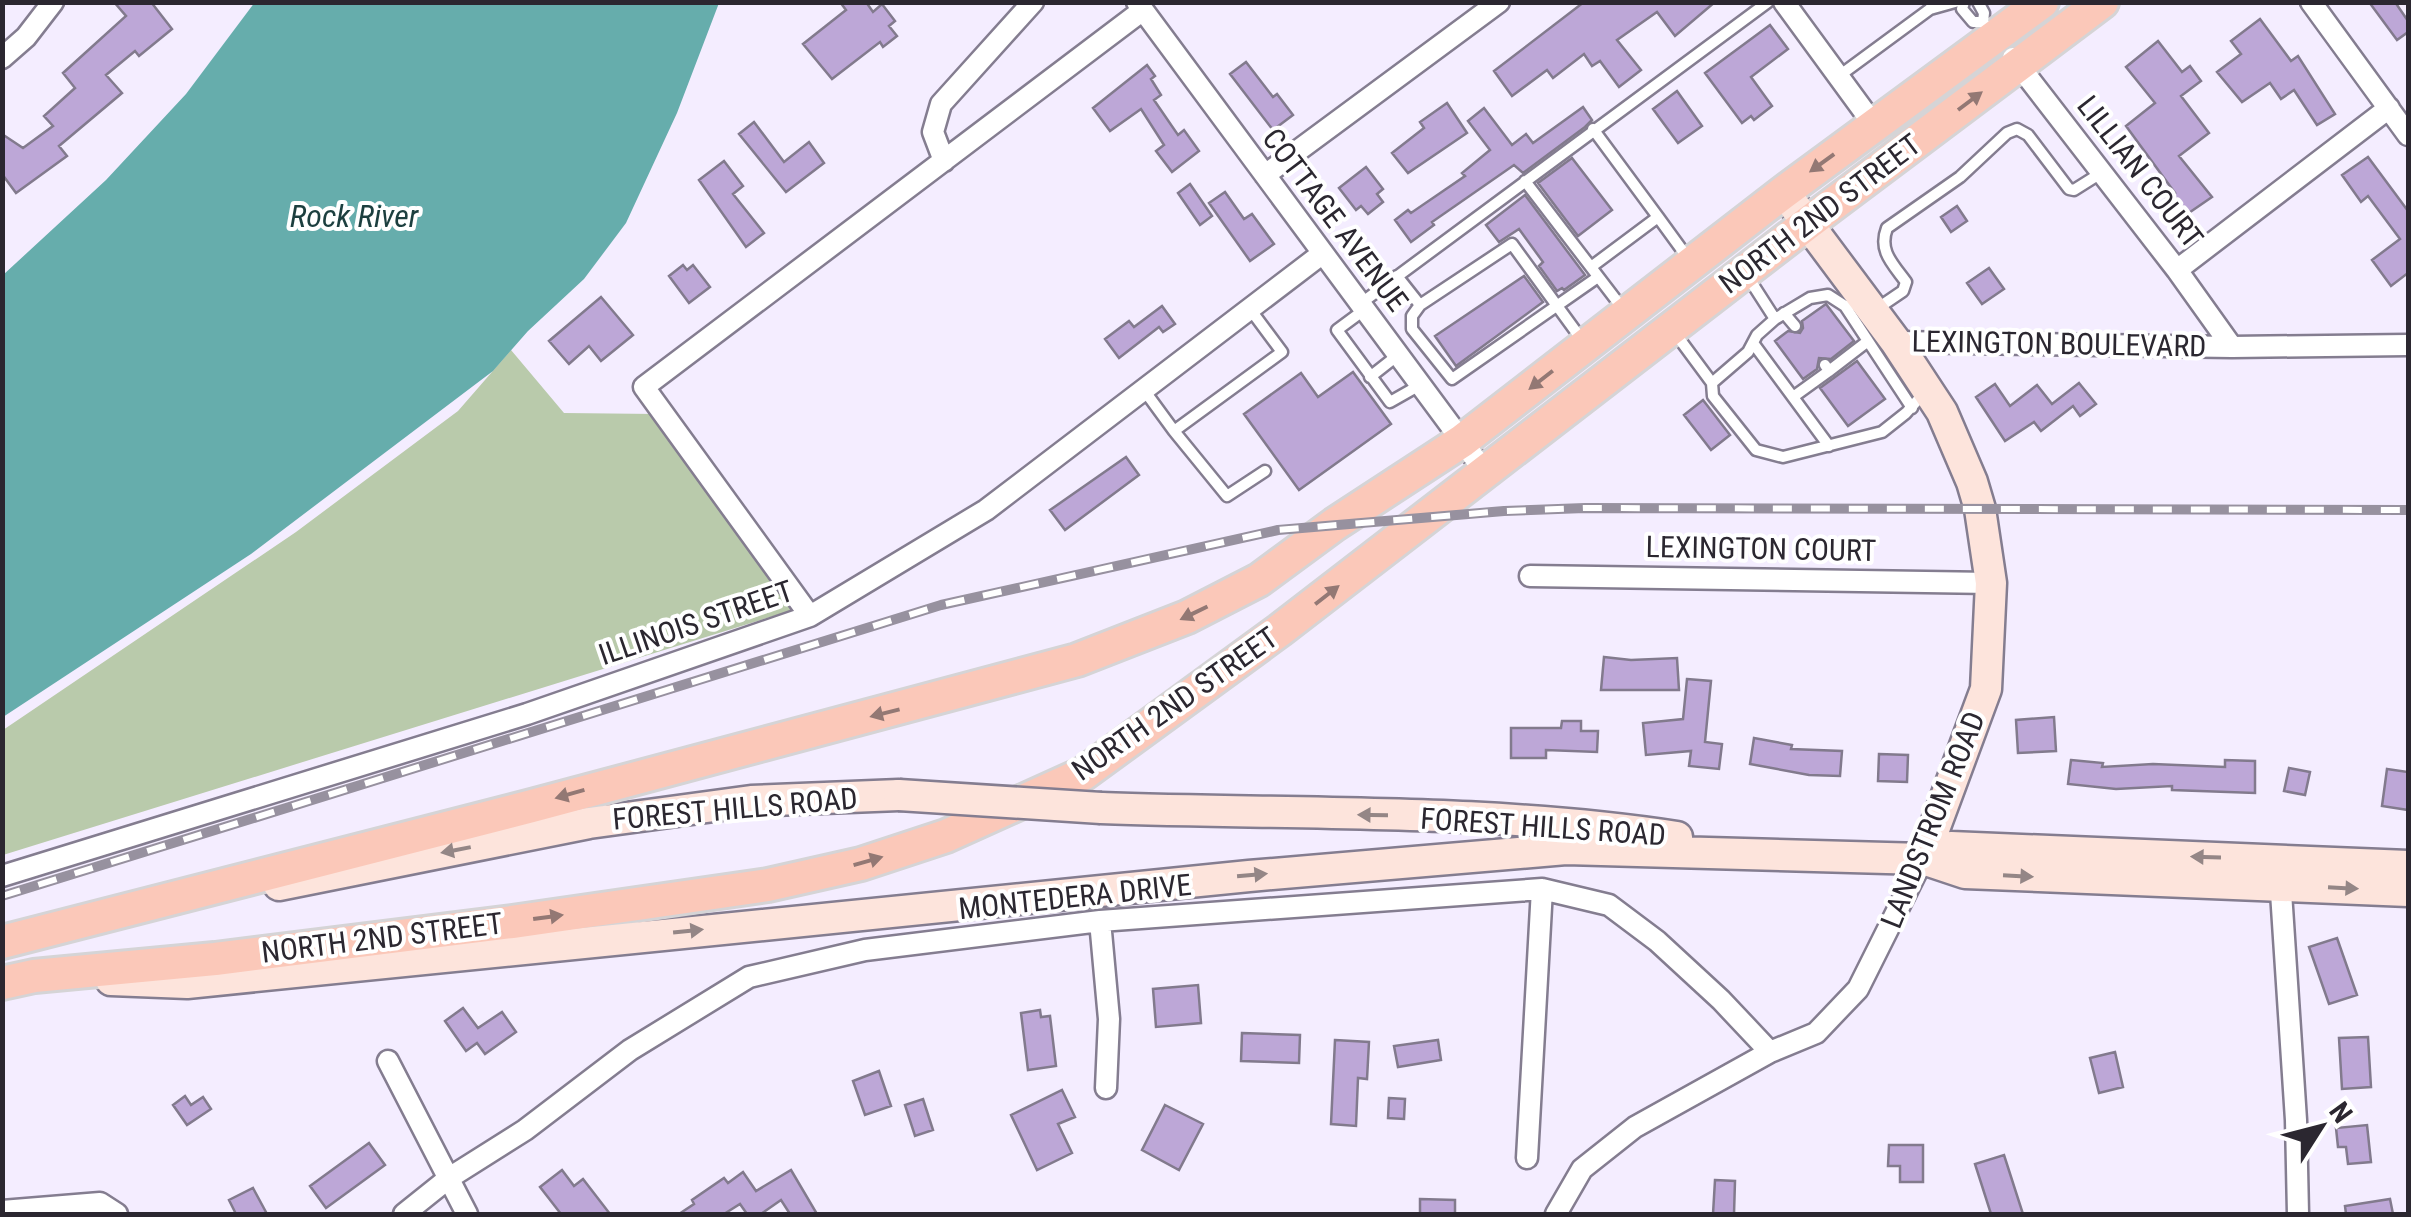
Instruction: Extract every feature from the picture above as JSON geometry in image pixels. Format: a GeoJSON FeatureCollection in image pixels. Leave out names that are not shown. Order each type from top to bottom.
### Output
{"type":"FeatureCollection","features":[{"type":"Feature","properties":{"kind":"main road","name":"NORTH 2ND STREET"},"geometry":{"type":"LineString","coordinates":[[11,939],[1077,660],[1187,617],[1259,580],[1334,524],[1462,440],[1874,125],[1989,30],[2042,2]]}},
{"type":"Feature","properties":{"kind":"main road","name":"NORTH 2ND STREET"},"geometry":{"type":"LineString","coordinates":[[18,980],[433,932],[768,884],[861,864],[946,836],[1082,774],[1280,630],[1808,222],[2102,2]]}},
{"type":"Feature","properties":{"kind":"street"},"geometry":{"type":"LineString","coordinates":[[2,58],[26,37],[53,2]]}},
{"type":"Feature","properties":{"kind":"street"},"geometry":{"type":"LineString","coordinates":[[944,161],[933,132],[940,104],[1033,2]]}},
{"type":"Feature","properties":{"kind":"street"},"geometry":{"type":"LineString","coordinates":[[1265,175],[1499,2]]}},
{"type":"Feature","properties":{"kind":"street"},"geometry":{"type":"LineString","coordinates":[[1784,2],[1874,125]]}},
{"type":"Feature","properties":{"kind":"street"},"geometry":{"type":"LineString","coordinates":[[2311,2],[2408,135]]}},
{"type":"Feature","properties":{"kind":"street"},"geometry":{"type":"LineString","coordinates":[[810,616],[644,387],[944,161],[1140,6]]}},
{"type":"Feature","properties":{"kind":"street","name":"COTTAGE AVENUE"},"geometry":{"type":"LineString","coordinates":[[1140,6],[1485,472]]}},
{"type":"Feature","properties":{"kind":"street","name":"LILLIAN COURT"},"geometry":{"type":"LineString","coordinates":[[1989,30],[2177,270],[2232,347]]}},
{"type":"Feature","properties":{"kind":"street"},"geometry":{"type":"LineString","coordinates":[[2177,270],[2389,108]]}},
{"type":"Feature","properties":{"kind":"street"},"geometry":{"type":"LineString","coordinates":[[1784,192],[1808,222],[1870,321]]}},
{"type":"Feature","properties":{"kind":"street","name":"ILLINOIS STREET"},"geometry":{"type":"LineString","coordinates":[[2,876],[526,714],[810,616],[986,510],[1323,253]]}},
{"type":"Feature","properties":{"kind":"street","name":"LEXINGTON BOULEVARD"},"geometry":{"type":"LineString","coordinates":[[1870,321],[2232,347],[2408,345]]}},
{"type":"Feature","properties":{"kind":"street","name":"LANDSTROM ROAD"},"geometry":{"type":"LineString","coordinates":[[1556,1214],[1582,1169],[1635,1127],[1770,1052],[1816,1034],[1858,989],[1923,859],[1986,689],[1991,583],[1972,482],[1942,412],[1919,398],[1870,321]]}},
{"type":"Feature","properties":{"kind":"street","name":"LEXINGTON COURT"},"geometry":{"type":"LineString","coordinates":[[1530,576],[1991,583]]}},
{"type":"Feature","properties":{"kind":"street","name":"FOREST HILLS ROAD"},"geometry":{"type":"LineString","coordinates":[[11,939],[589,824],[751,801],[899,795],[1101,808],[1400,816],[1617,828],[1818,858]]}},
{"type":"Feature","properties":{"kind":"street","name":"FOREST HILLS ROAD"},"geometry":{"type":"LineString","coordinates":[[18,980],[186,983],[1249,876],[1566,850],[1923,859],[1965,873],[2280,872],[2408,866]]}},
{"type":"Feature","properties":{"kind":"street"},"geometry":{"type":"LineString","coordinates":[[2280,872],[2298,1214]]}},
{"type":"Feature","properties":{"kind":"street","name":"FOREST HILLS ROAD"},"geometry":{"type":"LineString","coordinates":[[2280,872],[2408,892]]}},
{"type":"Feature","properties":{"kind":"street"},"geometry":{"type":"LineString","coordinates":[[1527,1158],[1542,888]]}},
{"type":"Feature","properties":{"kind":"street","name":"MONTEDERA DRIVE"},"geometry":{"type":"LineString","coordinates":[[404,1214],[630,1050],[749,977],[866,950],[1100,921],[1542,888],[1609,905],[1708,988],[1770,1052]]}},
{"type":"Feature","properties":{"kind":"street"},"geometry":{"type":"LineString","coordinates":[[1100,921],[1110,1019],[1106,1088]]}},
{"type":"Feature","properties":{"kind":"street"},"geometry":{"type":"LineString","coordinates":[[388,1062],[467,1214]]}},
{"type":"Feature","properties":{"kind":"street"},"geometry":{"type":"LineString","coordinates":[[2,1211],[100,1203],[117,1214]]}},
{"type":"Feature","properties":{"kind":"lane"},"geometry":{"type":"LineString","coordinates":[[1447,373],[1390,402],[1337,330],[1397,276],[1768,2]]}},
{"type":"Feature","properties":{"kind":"lane"},"geometry":{"type":"LineString","coordinates":[[1838,76],[1932,6],[1956,2]]}},
{"type":"Feature","properties":{"kind":"lane"},"geometry":{"type":"LineString","coordinates":[[1964,2],[1962,9],[1972,22],[1989,30]]}},
{"type":"Feature","properties":{"kind":"lane"},"geometry":{"type":"LineString","coordinates":[[1978,2],[1989,30]]}},
{"type":"Feature","properties":{"kind":"lane"},"geometry":{"type":"LineString","coordinates":[[1793,397],[1903,290],[1906,282],[1884,253],[1887,228],[1960,178],[2007,133],[2017,129],[2028,134],[2069,189],[2074,190],[2102,173]]}},
{"type":"Feature","properties":{"kind":"lane"},"geometry":{"type":"LineString","coordinates":[[1593,130],[1692,263]]}},
{"type":"Feature","properties":{"kind":"lane"},"geometry":{"type":"LineString","coordinates":[[1524,181],[1627,313]]}},
{"type":"Feature","properties":{"kind":"lane"},"geometry":{"type":"LineString","coordinates":[[1585,345],[1558,306],[1512,244],[1420,305],[1412,316],[1412,329],[1447,373],[1457,378],[1558,306],[1658,217]]}},
{"type":"Feature","properties":{"kind":"lane"},"geometry":{"type":"LineString","coordinates":[[1744,272],[1780,316],[1795,326]]}},
{"type":"Feature","properties":{"kind":"lane"},"geometry":{"type":"LineString","coordinates":[[1397,276],[1420,305]]}},
{"type":"Feature","properties":{"kind":"lane"},"geometry":{"type":"LineString","coordinates":[[1712,383],[1748,352],[1780,316],[1810,298],[1828,295],[1870,321]]}},
{"type":"Feature","properties":{"kind":"lane"},"geometry":{"type":"LineString","coordinates":[[1174,432],[1282,352],[1250,309]]}},
{"type":"Feature","properties":{"kind":"lane"},"geometry":{"type":"LineString","coordinates":[[1671,328],[1712,383],[1713,396],[1756,450],[1783,457],[1882,432],[1919,398]]}},
{"type":"Feature","properties":{"kind":"lane"},"geometry":{"type":"LineString","coordinates":[[1752,343],[1829,446]]}},
{"type":"Feature","properties":{"kind":"lane"},"geometry":{"type":"LineString","coordinates":[[1370,377],[1398,355]]}},
{"type":"Feature","properties":{"kind":"lane"},"geometry":{"type":"LineString","coordinates":[[1144,390],[1227,496],[1265,471]]}},
{"type":"Feature","properties":{"kind":"shaded area"},"geometry":{"type":"Polygon","coordinates":[[[511,350],[564,413],[657,414],[793,610],[3,855],[3,730],[296,532],[458,411],[511,350]]]}},
{"type":"Feature","properties":{"kind":"water","name":"Rock River"},"geometry":{"type":"Polygon","coordinates":[[[255,2],[719,3],[677,113],[626,223],[584,279],[528,331],[493,371],[251,554],[3,717],[3,275],[106,180],[186,94],[255,2]]]}},
{"type":"Feature","properties":{"kind":"building"},"geometry":{"type":"Polygon","coordinates":[[[114,2],[151,2],[172,29],[139,56],[135,51],[106,75],[122,93],[59,146],[67,156],[16,193],[2,174],[2,134],[23,148],[53,126],[44,116],[75,88],[63,73],[126,16],[114,2]]]}},
{"type":"Feature","properties":{"kind":"building"},"geometry":{"type":"Polygon","coordinates":[[[840,2],[866,2],[873,12],[882,4],[895,21],[889,26],[897,36],[883,47],[880,42],[832,79],[803,44],[846,10],[840,2]]]}},
{"type":"Feature","properties":{"kind":"building"},"geometry":{"type":"Polygon","coordinates":[[[1584,2],[1715,2],[1675,36],[1657,12],[1617,40],[1641,70],[1619,87],[1600,61],[1592,66],[1584,54],[1553,78],[1547,70],[1512,96],[1494,71],[1584,2]]]}},
{"type":"Feature","properties":{"kind":"building"},"geometry":{"type":"Polygon","coordinates":[[[2369,2],[2395,2],[2408,21],[2408,32],[2397,40],[2369,2]]]}},
{"type":"Feature","properties":{"kind":"building"},"geometry":{"type":"Polygon","coordinates":[[[2260,19],[2291,61],[2298,56],[2335,114],[2317,125],[2294,90],[2281,99],[2270,83],[2242,102],[2217,72],[2241,54],[2231,41],[2260,19]]]}},
{"type":"Feature","properties":{"kind":"building"},"geometry":{"type":"Polygon","coordinates":[[[1770,25],[1788,49],[1751,77],[1772,106],[1754,120],[1751,116],[1742,123],[1705,73],[1770,25]]]}},
{"type":"Feature","properties":{"kind":"building"},"geometry":{"type":"Polygon","coordinates":[[[2158,41],[2182,72],[2190,66],[2201,81],[2181,96],[2209,133],[2179,156],[2212,197],[2180,219],[2166,199],[2175,193],[2126,126],[2155,103],[2126,67],[2158,41]]]}},
{"type":"Feature","properties":{"kind":"building"},"geometry":{"type":"Polygon","coordinates":[[[1246,62],[1273,97],[1277,94],[1293,115],[1273,130],[1230,74],[1246,62]]]}},
{"type":"Feature","properties":{"kind":"building"},"geometry":{"type":"Polygon","coordinates":[[[1147,65],[1161,95],[1154,100],[1178,135],[1184,130],[1199,151],[1172,172],[1156,151],[1164,145],[1141,109],[1110,131],[1093,108],[1147,65]]]}},
{"type":"Feature","properties":{"kind":"building"},"geometry":{"type":"Polygon","coordinates":[[[1677,91],[1702,126],[1678,143],[1653,109],[1677,91]]]}},
{"type":"Feature","properties":{"kind":"building"},"geometry":{"type":"Polygon","coordinates":[[[1447,103],[1467,133],[1408,173],[1392,153],[1424,128],[1420,122],[1447,103]]]}},
{"type":"Feature","properties":{"kind":"building"},"geometry":{"type":"Polygon","coordinates":[[[1583,107],[1592,120],[1585,127],[1523,173],[1514,165],[1432,222],[1434,225],[1411,242],[1395,220],[1465,176],[1462,173],[1490,150],[1468,121],[1484,108],[1512,145],[1526,134],[1533,143],[1583,107]]]}},
{"type":"Feature","properties":{"kind":"building"},"geometry":{"type":"Polygon","coordinates":[[[754,122],[784,162],[809,142],[824,163],[786,192],[739,134],[754,122]]]}},
{"type":"Feature","properties":{"kind":"building"},"geometry":{"type":"Polygon","coordinates":[[[2368,157],[2408,211],[2408,273],[2391,286],[2372,260],[2400,239],[2368,196],[2361,202],[2342,175],[2368,157]]]}},
{"type":"Feature","properties":{"kind":"building"},"geometry":{"type":"Polygon","coordinates":[[[1572,158],[1612,210],[1578,236],[1538,183],[1572,158]]]}},
{"type":"Feature","properties":{"kind":"building"},"geometry":{"type":"Polygon","coordinates":[[[724,161],[743,186],[733,194],[764,233],[746,247],[699,180],[724,161]]]}},
{"type":"Feature","properties":{"kind":"building"},"geometry":{"type":"Polygon","coordinates":[[[1366,167],[1383,189],[1377,194],[1383,202],[1368,214],[1361,206],[1356,210],[1339,188],[1366,167]]]}},
{"type":"Feature","properties":{"kind":"building"},"geometry":{"type":"Polygon","coordinates":[[[1190,184],[1212,216],[1200,225],[1178,193],[1190,184]]]}},
{"type":"Feature","properties":{"kind":"building"},"geometry":{"type":"Polygon","coordinates":[[[1225,192],[1244,219],[1252,214],[1274,244],[1250,261],[1209,203],[1225,192]]]}},
{"type":"Feature","properties":{"kind":"building"},"geometry":{"type":"Polygon","coordinates":[[[1525,195],[1585,275],[1564,290],[1557,291],[1539,266],[1543,262],[1519,229],[1499,242],[1486,225],[1525,195]]]}},
{"type":"Feature","properties":{"kind":"building"},"geometry":{"type":"Polygon","coordinates":[[[1957,206],[1967,221],[1951,232],[1941,217],[1957,206]]]}},
{"type":"Feature","properties":{"kind":"building"},"geometry":{"type":"Polygon","coordinates":[[[683,265],[687,270],[693,265],[710,287],[689,303],[669,276],[683,265]]]}},
{"type":"Feature","properties":{"kind":"building"},"geometry":{"type":"Polygon","coordinates":[[[1989,268],[2004,289],[1982,304],[1967,283],[1989,268]]]}},
{"type":"Feature","properties":{"kind":"building"},"geometry":{"type":"Polygon","coordinates":[[[1524,276],[1543,302],[1456,366],[1435,336],[1524,276]]]}},
{"type":"Feature","properties":{"kind":"building"},"geometry":{"type":"Polygon","coordinates":[[[601,297],[633,335],[601,361],[589,346],[569,364],[549,341],[601,297]]]}},
{"type":"Feature","properties":{"kind":"building"},"geometry":{"type":"Polygon","coordinates":[[[1826,304],[1854,341],[1831,359],[1819,358],[1817,369],[1803,379],[1775,341],[1788,331],[1800,333],[1802,321],[1826,304]]]}},
{"type":"Feature","properties":{"kind":"building"},"geometry":{"type":"Polygon","coordinates":[[[1162,306],[1175,324],[1163,332],[1159,327],[1119,358],[1105,339],[1129,321],[1134,327],[1162,306]]]}},
{"type":"Feature","properties":{"kind":"building"},"geometry":{"type":"Polygon","coordinates":[[[1857,361],[1885,399],[1848,426],[1820,388],[1857,361]]]}},
{"type":"Feature","properties":{"kind":"building"},"geometry":{"type":"Polygon","coordinates":[[[1353,372],[1391,424],[1299,490],[1244,414],[1301,373],[1318,397],[1353,372]]]}},
{"type":"Feature","properties":{"kind":"building"},"geometry":{"type":"Polygon","coordinates":[[[2079,383],[2096,404],[2080,416],[2073,406],[2041,431],[2034,422],[2005,441],[1976,397],[1995,384],[2010,406],[2037,385],[2052,404],[2079,383]]]}},
{"type":"Feature","properties":{"kind":"building"},"geometry":{"type":"Polygon","coordinates":[[[1703,400],[1730,435],[1711,450],[1684,415],[1703,400]]]}},
{"type":"Feature","properties":{"kind":"building"},"geometry":{"type":"Polygon","coordinates":[[[1126,457],[1139,475],[1065,530],[1050,510],[1126,457]]]}},
{"type":"Feature","properties":{"kind":"building"},"geometry":{"type":"Polygon","coordinates":[[[1604,657],[1677,658],[1679,690],[1601,690],[1604,657]]]}},
{"type":"Feature","properties":{"kind":"building"},"geometry":{"type":"Polygon","coordinates":[[[1687,679],[1711,681],[1705,742],[1722,744],[1719,769],[1689,766],[1691,751],[1646,755],[1643,723],[1683,719],[1687,679]]]}},
{"type":"Feature","properties":{"kind":"building"},"geometry":{"type":"Polygon","coordinates":[[[2054,717],[2056,751],[2018,753],[2016,720],[2054,717]]]}},
{"type":"Feature","properties":{"kind":"building"},"geometry":{"type":"Polygon","coordinates":[[[1562,721],[1581,721],[1581,731],[1598,731],[1597,752],[1546,750],[1546,758],[1511,758],[1511,728],[1561,728],[1562,721]]]}},
{"type":"Feature","properties":{"kind":"building"},"geometry":{"type":"Polygon","coordinates":[[[1754,738],[1792,745],[1791,749],[1842,751],[1840,776],[1809,775],[1750,764],[1754,738]]]}},
{"type":"Feature","properties":{"kind":"building"},"geometry":{"type":"Polygon","coordinates":[[[1879,754],[1908,755],[1907,782],[1878,781],[1879,754]]]}},
{"type":"Feature","properties":{"kind":"building"},"geometry":{"type":"Polygon","coordinates":[[[2071,760],[2103,763],[2102,767],[2225,767],[2225,760],[2255,761],[2255,793],[2172,790],[2172,786],[2116,789],[2068,784],[2071,760]]]}},
{"type":"Feature","properties":{"kind":"building"},"geometry":{"type":"Polygon","coordinates":[[[2289,768],[2310,772],[2305,795],[2284,791],[2289,768]]]}},
{"type":"Feature","properties":{"kind":"building"},"geometry":{"type":"Polygon","coordinates":[[[2387,769],[2408,772],[2408,810],[2382,806],[2387,769]]]}},
{"type":"Feature","properties":{"kind":"building"},"geometry":{"type":"Polygon","coordinates":[[[2337,938],[2357,995],[2329,1004],[2309,947],[2337,938]]]}},
{"type":"Feature","properties":{"kind":"building"},"geometry":{"type":"Polygon","coordinates":[[[1198,985],[1201,1023],[1156,1027],[1153,989],[1198,985]]]}},
{"type":"Feature","properties":{"kind":"building"},"geometry":{"type":"Polygon","coordinates":[[[463,1008],[478,1028],[502,1012],[516,1032],[485,1054],[477,1043],[466,1051],[445,1021],[463,1008]]]}},
{"type":"Feature","properties":{"kind":"building"},"geometry":{"type":"Polygon","coordinates":[[[1040,1010],[1041,1017],[1050,1016],[1056,1066],[1028,1070],[1021,1013],[1040,1010]]]}},
{"type":"Feature","properties":{"kind":"building"},"geometry":{"type":"Polygon","coordinates":[[[1242,1033],[1300,1035],[1299,1063],[1241,1061],[1242,1033]]]}},
{"type":"Feature","properties":{"kind":"building"},"geometry":{"type":"Polygon","coordinates":[[[2368,1037],[2371,1087],[2342,1089],[2339,1038],[2368,1037]]]}},
{"type":"Feature","properties":{"kind":"building"},"geometry":{"type":"Polygon","coordinates":[[[1335,1040],[1369,1042],[1367,1079],[1358,1078],[1356,1126],[1331,1124],[1335,1040]]]}},
{"type":"Feature","properties":{"kind":"building"},"geometry":{"type":"Polygon","coordinates":[[[1438,1040],[1441,1060],[1398,1067],[1394,1046],[1438,1040]]]}},
{"type":"Feature","properties":{"kind":"building"},"geometry":{"type":"Polygon","coordinates":[[[2115,1052],[2123,1087],[2099,1093],[2090,1058],[2115,1052]]]}},
{"type":"Feature","properties":{"kind":"building"},"geometry":{"type":"Polygon","coordinates":[[[879,1071],[891,1106],[865,1115],[853,1081],[879,1071]]]}},
{"type":"Feature","properties":{"kind":"building"},"geometry":{"type":"Polygon","coordinates":[[[1062,1090],[1075,1117],[1058,1124],[1072,1153],[1037,1170],[1011,1115],[1062,1090]]]}},
{"type":"Feature","properties":{"kind":"building"},"geometry":{"type":"Polygon","coordinates":[[[185,1096],[191,1105],[203,1097],[211,1109],[187,1125],[173,1105],[185,1096]]]}},
{"type":"Feature","properties":{"kind":"building"},"geometry":{"type":"Polygon","coordinates":[[[1389,1098],[1405,1099],[1404,1119],[1388,1118],[1389,1098]]]}},
{"type":"Feature","properties":{"kind":"building"},"geometry":{"type":"Polygon","coordinates":[[[923,1099],[933,1130],[915,1136],[905,1105],[923,1099]]]}},
{"type":"Feature","properties":{"kind":"building"},"geometry":{"type":"Polygon","coordinates":[[[1165,1105],[1203,1124],[1179,1170],[1142,1150],[1165,1105]]]}},
{"type":"Feature","properties":{"kind":"building"},"geometry":{"type":"Polygon","coordinates":[[[2367,1125],[2371,1162],[2348,1164],[2346,1147],[2338,1147],[2336,1128],[2367,1125]]]}},
{"type":"Feature","properties":{"kind":"building"},"geometry":{"type":"Polygon","coordinates":[[[369,1143],[385,1165],[326,1208],[310,1186],[369,1143]]]}},
{"type":"Feature","properties":{"kind":"building"},"geometry":{"type":"Polygon","coordinates":[[[1889,1145],[1923,1145],[1923,1182],[1900,1182],[1900,1166],[1888,1166],[1889,1145]]]}},
{"type":"Feature","properties":{"kind":"building"},"geometry":{"type":"Polygon","coordinates":[[[2004,1155],[2023,1214],[1991,1214],[1975,1164],[2004,1155]]]}},
{"type":"Feature","properties":{"kind":"building"},"geometry":{"type":"Polygon","coordinates":[[[562,1170],[574,1186],[583,1179],[610,1214],[561,1214],[540,1187],[562,1170]]]}},
{"type":"Feature","properties":{"kind":"building"},"geometry":{"type":"Polygon","coordinates":[[[791,1170],[817,1214],[790,1214],[781,1200],[761,1214],[747,1214],[740,1204],[724,1214],[679,1214],[724,1178],[728,1183],[743,1172],[756,1191],[791,1170]]]}},
{"type":"Feature","properties":{"kind":"building"},"geometry":{"type":"Polygon","coordinates":[[[1715,1180],[1735,1181],[1734,1214],[1713,1214],[1715,1180]]]}},
{"type":"Feature","properties":{"kind":"building"},"geometry":{"type":"Polygon","coordinates":[[[253,1188],[267,1214],[236,1214],[229,1200],[253,1188]]]}},
{"type":"Feature","properties":{"kind":"building"},"geometry":{"type":"Polygon","coordinates":[[[1420,1199],[1455,1200],[1455,1214],[1420,1214],[1420,1199]]]}},
{"type":"Feature","properties":{"kind":"building"},"geometry":{"type":"Polygon","coordinates":[[[2390,1199],[2393,1214],[2346,1214],[2345,1206],[2390,1199]]]}},
{"type":"Feature","properties":{"kind":"railway"},"geometry":{"type":"LineString","coordinates":[[2,896],[941,605],[1278,530],[1585,508],[2408,510]]}}]}
